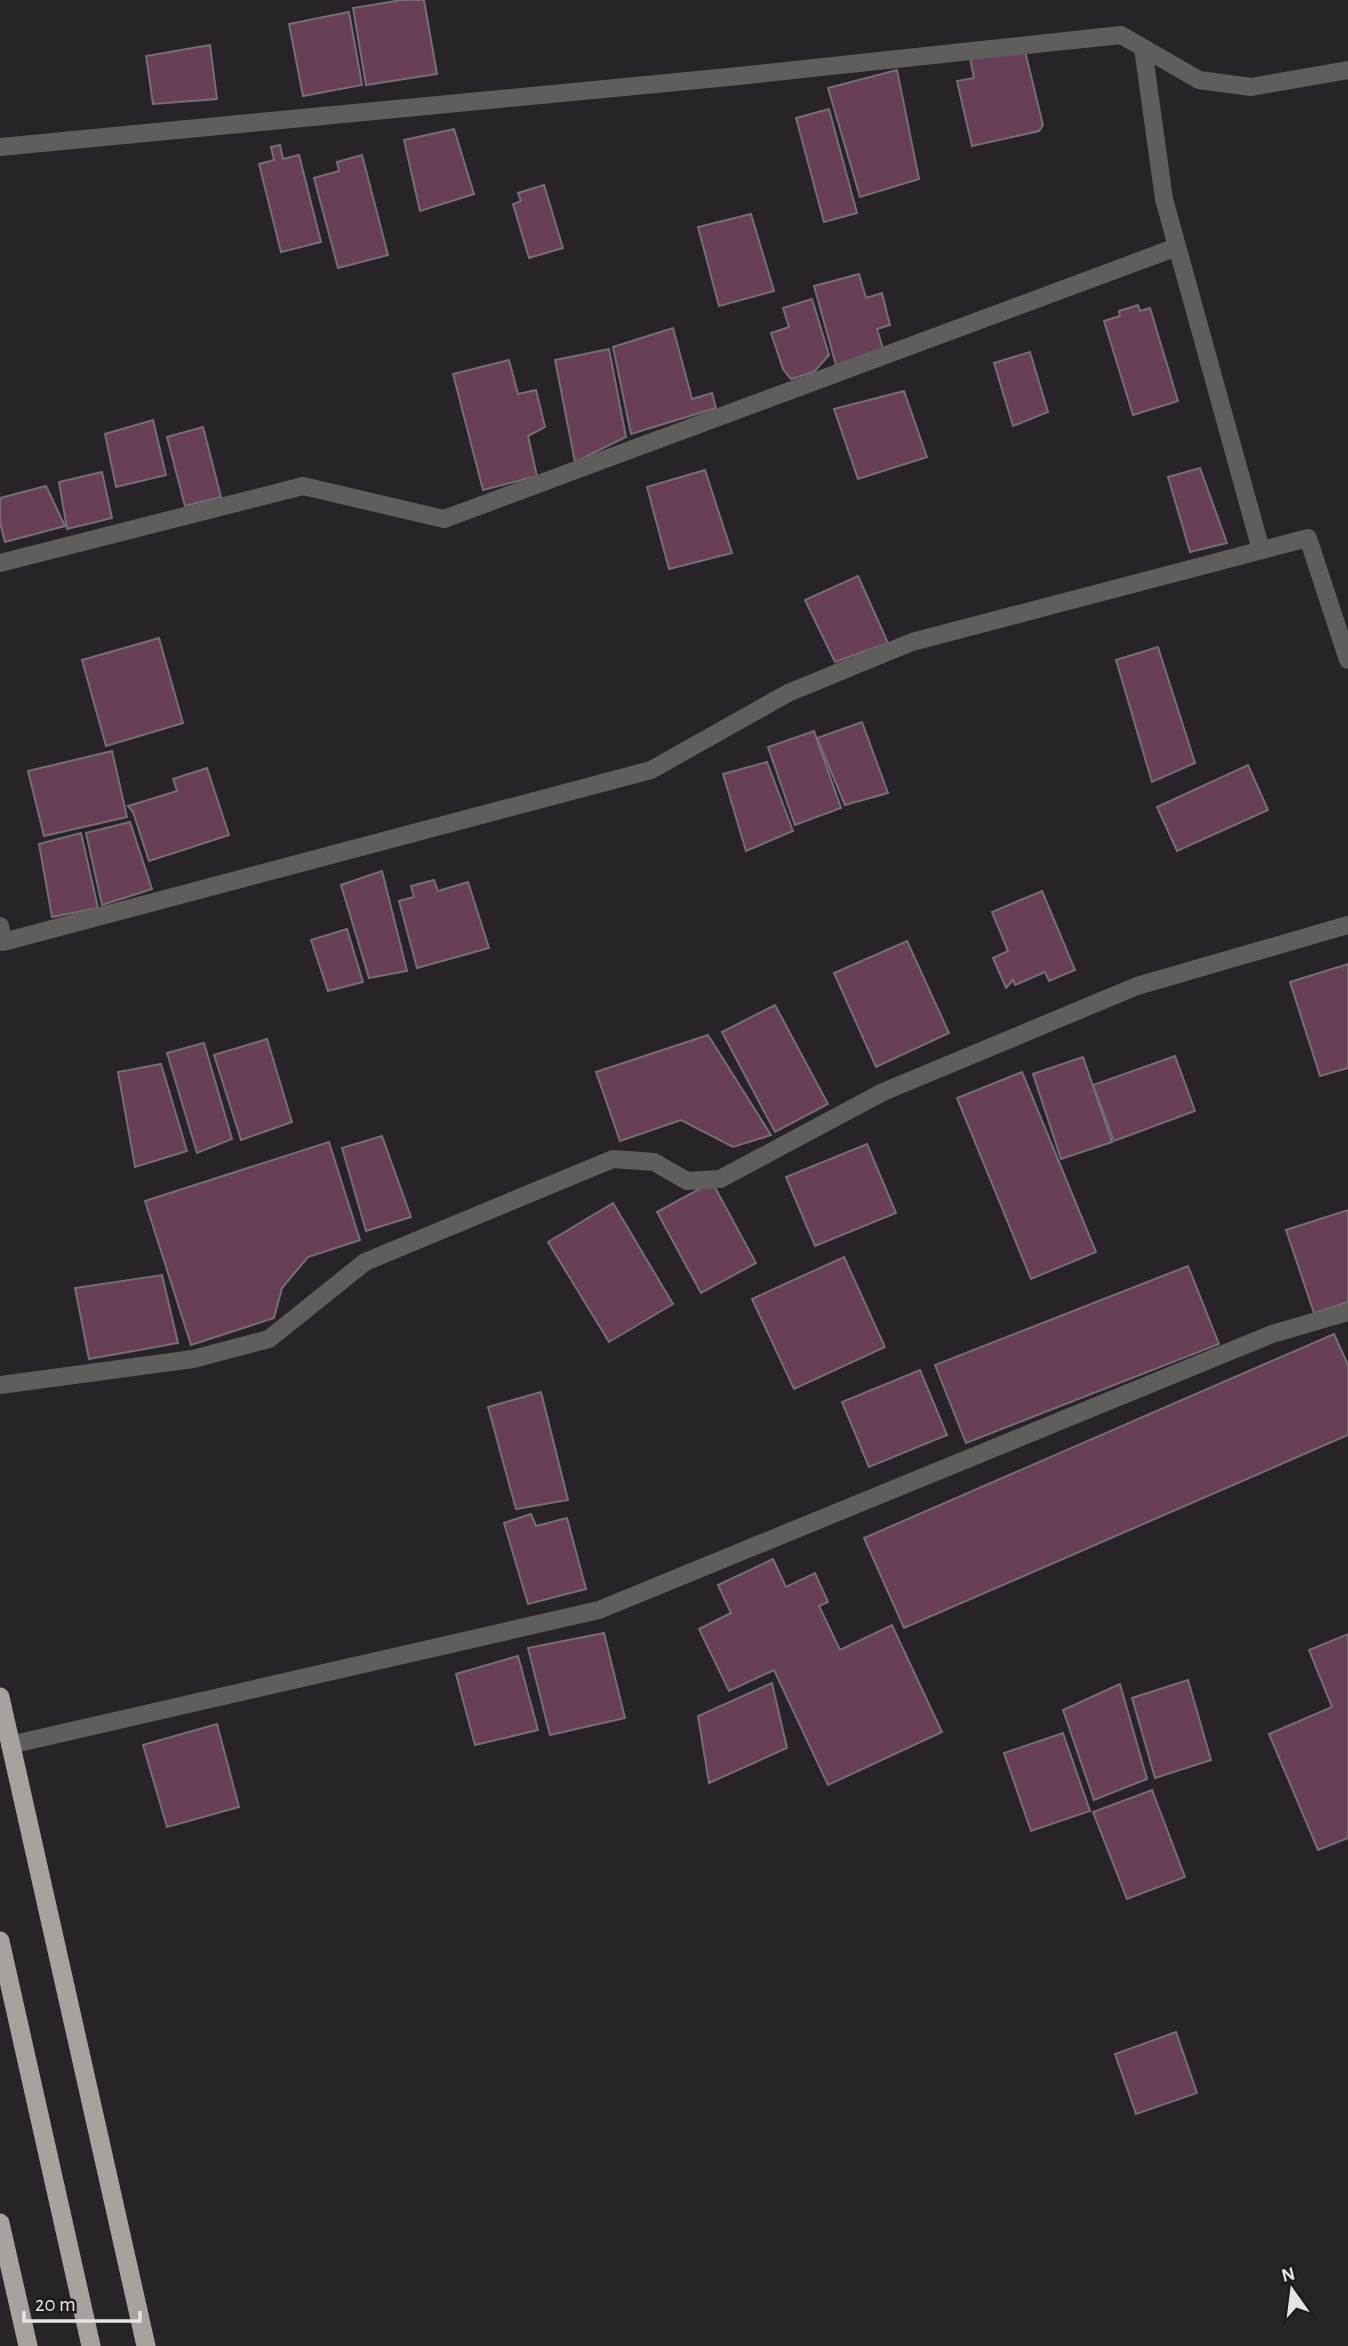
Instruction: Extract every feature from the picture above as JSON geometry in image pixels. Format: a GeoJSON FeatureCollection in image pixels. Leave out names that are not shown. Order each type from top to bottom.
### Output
{"type":"FeatureCollection","features":[{"type":"Feature","properties":{"kind":"highway"},"geometry":{"type":"LineString","coordinates":[[0,1697],[146,2346]]}},
{"type":"Feature","properties":{"kind":"highway"},"geometry":{"type":"LineString","coordinates":[[0,1941],[91,2346]]}},
{"type":"Feature","properties":{"kind":"highway"},"geometry":{"type":"LineString","coordinates":[[0,2222],[28,2346]]}},
{"type":"Feature","properties":{"kind":"street"},"geometry":{"type":"LineString","coordinates":[[0,146],[739,76],[1121,35],[1199,80],[1251,87],[1348,70]]}},
{"type":"Feature","properties":{"kind":"street"},"geometry":{"type":"LineString","coordinates":[[1143,48],[1164,199],[1261,550]]}},
{"type":"Feature","properties":{"kind":"street"},"geometry":{"type":"LineString","coordinates":[[0,563],[303,486],[444,519],[1177,247]]}},
{"type":"Feature","properties":{"kind":"street"},"geometry":{"type":"LineString","coordinates":[[0,926],[3,942],[334,851],[651,770],[788,693],[912,642],[1308,538],[1348,660]]}},
{"type":"Feature","properties":{"kind":"street"},"geometry":{"type":"LineString","coordinates":[[0,1384],[193,1359],[269,1339],[365,1262],[613,1159],[654,1162],[687,1181],[720,1179],[883,1092],[1137,986],[1348,925]]}},
{"type":"Feature","properties":{"kind":"street"},"geometry":{"type":"LineString","coordinates":[[10,1745],[599,1610],[1272,1334],[1348,1312]]}},
{"type":"Feature","properties":{"kind":"building"},"geometry":{"type":"Polygon","coordinates":[[[402,0],[424,0],[437,74],[366,85],[353,8],[402,0]]]}},
{"type":"Feature","properties":{"kind":"building"},"geometry":{"type":"Polygon","coordinates":[[[349,12],[362,85],[303,96],[289,24],[349,12]]]}},
{"type":"Feature","properties":{"kind":"building"},"geometry":{"type":"Polygon","coordinates":[[[210,45],[217,99],[153,104],[146,56],[210,45]]]}},
{"type":"Feature","properties":{"kind":"building"},"geometry":{"type":"Polygon","coordinates":[[[1025,51],[1043,125],[1039,131],[972,146],[957,81],[974,78],[970,58],[1025,51]]]}},
{"type":"Feature","properties":{"kind":"building"},"geometry":{"type":"Polygon","coordinates":[[[897,70],[919,179],[860,197],[828,88],[897,70]]]}},
{"type":"Feature","properties":{"kind":"building"},"geometry":{"type":"Polygon","coordinates":[[[829,109],[857,213],[824,222],[796,118],[829,109]]]}},
{"type":"Feature","properties":{"kind":"building"},"geometry":{"type":"Polygon","coordinates":[[[454,129],[474,194],[420,211],[404,140],[454,129]]]}},
{"type":"Feature","properties":{"kind":"building"},"geometry":{"type":"Polygon","coordinates":[[[280,145],[283,159],[299,155],[321,242],[281,252],[259,164],[274,160],[271,147],[280,145]]]}},
{"type":"Feature","properties":{"kind":"building"},"geometry":{"type":"Polygon","coordinates":[[[362,155],[388,255],[338,268],[314,178],[339,171],[337,162],[362,155]]]}},
{"type":"Feature","properties":{"kind":"building"},"geometry":{"type":"Polygon","coordinates":[[[544,185],[563,248],[529,258],[513,204],[521,201],[518,193],[544,185]]]}},
{"type":"Feature","properties":{"kind":"building"},"geometry":{"type":"Polygon","coordinates":[[[751,214],[774,291],[719,306],[698,227],[751,214]]]}},
{"type":"Feature","properties":{"kind":"building"},"geometry":{"type":"Polygon","coordinates":[[[859,274],[866,298],[882,293],[890,325],[877,329],[884,352],[836,365],[814,286],[859,274]]]}},
{"type":"Feature","properties":{"kind":"building"},"geometry":{"type":"Polygon","coordinates":[[[812,299],[829,355],[814,372],[791,379],[783,369],[771,333],[789,327],[783,308],[812,299]]]}},
{"type":"Feature","properties":{"kind":"building"},"geometry":{"type":"Polygon","coordinates":[[[1138,305],[1140,311],[1150,308],[1178,401],[1133,415],[1104,321],[1120,316],[1119,311],[1138,305]]]}},
{"type":"Feature","properties":{"kind":"building"},"geometry":{"type":"Polygon","coordinates":[[[673,328],[692,399],[712,393],[716,408],[631,434],[613,347],[673,328]]]}},
{"type":"Feature","properties":{"kind":"building"},"geometry":{"type":"Polygon","coordinates":[[[609,349],[626,437],[575,462],[555,360],[609,349]]]}},
{"type":"Feature","properties":{"kind":"building"},"geometry":{"type":"Polygon","coordinates":[[[1030,352],[1048,412],[1013,426],[994,363],[1030,352]]]}},
{"type":"Feature","properties":{"kind":"building"},"geometry":{"type":"Polygon","coordinates":[[[509,360],[518,394],[536,390],[545,427],[528,436],[537,476],[483,490],[453,374],[509,360]]]}},
{"type":"Feature","properties":{"kind":"building"},"geometry":{"type":"Polygon","coordinates":[[[904,391],[927,457],[858,479],[834,409],[904,391]]]}},
{"type":"Feature","properties":{"kind":"building"},"geometry":{"type":"Polygon","coordinates":[[[153,420],[166,475],[116,487],[105,434],[153,420]]]}},
{"type":"Feature","properties":{"kind":"building"},"geometry":{"type":"Polygon","coordinates":[[[203,427],[221,497],[185,506],[167,437],[203,427]]]}},
{"type":"Feature","properties":{"kind":"building"},"geometry":{"type":"Polygon","coordinates":[[[1200,468],[1227,543],[1190,552],[1168,477],[1200,468]]]}},
{"type":"Feature","properties":{"kind":"building"},"geometry":{"type":"Polygon","coordinates":[[[705,470],[732,553],[669,569],[647,487],[705,470]]]}},
{"type":"Feature","properties":{"kind":"building"},"geometry":{"type":"Polygon","coordinates":[[[102,472],[112,518],[67,529],[59,482],[102,472]]]}},
{"type":"Feature","properties":{"kind":"building"},"geometry":{"type":"Polygon","coordinates":[[[46,486],[65,526],[5,542],[0,523],[0,498],[46,486]]]}},
{"type":"Feature","properties":{"kind":"building"},"geometry":{"type":"Polygon","coordinates":[[[858,576],[888,643],[835,662],[805,600],[858,576]]]}},
{"type":"Feature","properties":{"kind":"building"},"geometry":{"type":"Polygon","coordinates":[[[159,638],[183,723],[106,746],[82,660],[159,638]]]}},
{"type":"Feature","properties":{"kind":"building"},"geometry":{"type":"Polygon","coordinates":[[[1158,647],[1195,763],[1152,782],[1116,660],[1158,647]]]}},
{"type":"Feature","properties":{"kind":"building"},"geometry":{"type":"Polygon","coordinates":[[[862,722],[888,793],[845,805],[817,738],[862,722]]]}},
{"type":"Feature","properties":{"kind":"building"},"geometry":{"type":"Polygon","coordinates":[[[814,731],[841,808],[795,825],[768,747],[814,731]]]}},
{"type":"Feature","properties":{"kind":"building"},"geometry":{"type":"Polygon","coordinates":[[[112,751],[127,817],[44,836],[28,771],[112,751]]]}},
{"type":"Feature","properties":{"kind":"building"},"geometry":{"type":"Polygon","coordinates":[[[767,762],[793,831],[746,851],[723,774],[767,762]]]}},
{"type":"Feature","properties":{"kind":"building"},"geometry":{"type":"Polygon","coordinates":[[[1248,765],[1268,810],[1177,851],[1157,807],[1248,765]]]}},
{"type":"Feature","properties":{"kind":"building"},"geometry":{"type":"Polygon","coordinates":[[[207,768],[229,835],[149,861],[133,812],[128,806],[177,791],[173,779],[207,768]]]}},
{"type":"Feature","properties":{"kind":"building"},"geometry":{"type":"Polygon","coordinates":[[[130,822],[152,889],[102,905],[86,833],[130,822]]]}},
{"type":"Feature","properties":{"kind":"building"},"geometry":{"type":"Polygon","coordinates":[[[81,833],[98,908],[52,917],[39,844],[81,833]]]}},
{"type":"Feature","properties":{"kind":"building"},"geometry":{"type":"Polygon","coordinates":[[[382,871],[407,971],[369,978],[341,885],[382,871]]]}},
{"type":"Feature","properties":{"kind":"building"},"geometry":{"type":"Polygon","coordinates":[[[434,880],[438,891],[468,882],[489,948],[417,968],[399,901],[414,897],[411,886],[434,880]]]}},
{"type":"Feature","properties":{"kind":"building"},"geometry":{"type":"Polygon","coordinates":[[[1042,891],[1075,970],[1049,981],[1045,972],[1015,985],[1013,980],[1006,988],[993,958],[1008,951],[992,912],[1042,891]]]}},
{"type":"Feature","properties":{"kind":"building"},"geometry":{"type":"Polygon","coordinates":[[[347,929],[363,982],[328,991],[311,940],[347,929]]]}},
{"type":"Feature","properties":{"kind":"building"},"geometry":{"type":"Polygon","coordinates":[[[907,941],[949,1033],[876,1067],[834,973],[907,941]]]}},
{"type":"Feature","properties":{"kind":"building"},"geometry":{"type":"Polygon","coordinates":[[[1348,964],[1348,1068],[1320,1076],[1290,982],[1348,964]]]}},
{"type":"Feature","properties":{"kind":"building"},"geometry":{"type":"Polygon","coordinates":[[[775,1005],[828,1104],[775,1132],[722,1032],[775,1005]]]}},
{"type":"Feature","properties":{"kind":"building"},"geometry":{"type":"Polygon","coordinates":[[[708,1035],[771,1135],[733,1147],[681,1120],[620,1141],[596,1072],[708,1035]]]}},
{"type":"Feature","properties":{"kind":"building"},"geometry":{"type":"Polygon","coordinates":[[[267,1039],[292,1122],[241,1140],[214,1055],[267,1039]]]}},
{"type":"Feature","properties":{"kind":"building"},"geometry":{"type":"Polygon","coordinates":[[[204,1043],[232,1139],[197,1153],[167,1053],[204,1043]]]}},
{"type":"Feature","properties":{"kind":"building"},"geometry":{"type":"Polygon","coordinates":[[[1175,1056],[1195,1111],[1114,1141],[1093,1085],[1175,1056]]]}},
{"type":"Feature","properties":{"kind":"building"},"geometry":{"type":"Polygon","coordinates":[[[1083,1057],[1112,1142],[1061,1159],[1033,1074],[1083,1057]]]}},
{"type":"Feature","properties":{"kind":"building"},"geometry":{"type":"Polygon","coordinates":[[[161,1064],[187,1151],[135,1167],[118,1072],[161,1064]]]}},
{"type":"Feature","properties":{"kind":"building"},"geometry":{"type":"Polygon","coordinates":[[[1022,1072],[1096,1252],[1031,1279],[957,1098],[1022,1072]]]}},
{"type":"Feature","properties":{"kind":"building"},"geometry":{"type":"Polygon","coordinates":[[[382,1136],[411,1217],[366,1231],[342,1148],[382,1136]]]}},
{"type":"Feature","properties":{"kind":"building"},"geometry":{"type":"Polygon","coordinates":[[[329,1142],[360,1240],[308,1257],[282,1288],[274,1318],[191,1345],[145,1201],[329,1142]]]}},
{"type":"Feature","properties":{"kind":"building"},"geometry":{"type":"Polygon","coordinates":[[[867,1144],[896,1213],[815,1246],[786,1177],[867,1144]]]}},
{"type":"Feature","properties":{"kind":"building"},"geometry":{"type":"Polygon","coordinates":[[[712,1182],[756,1263],[701,1293],[657,1212],[712,1182]]]}},
{"type":"Feature","properties":{"kind":"building"},"geometry":{"type":"Polygon","coordinates":[[[613,1203],[673,1304],[609,1342],[548,1242],[613,1203]]]}},
{"type":"Feature","properties":{"kind":"building"},"geometry":{"type":"Polygon","coordinates":[[[1348,1210],[1348,1302],[1314,1313],[1286,1230],[1348,1210]]]}},
{"type":"Feature","properties":{"kind":"building"},"geometry":{"type":"Polygon","coordinates":[[[844,1257],[885,1347],[794,1389],[752,1299],[844,1257]]]}},
{"type":"Feature","properties":{"kind":"building"},"geometry":{"type":"Polygon","coordinates":[[[1188,1266],[1219,1344],[966,1443],[935,1365],[1188,1266]]]}},
{"type":"Feature","properties":{"kind":"building"},"geometry":{"type":"Polygon","coordinates":[[[162,1275],[178,1343],[89,1359],[75,1288],[162,1275]]]}},
{"type":"Feature","properties":{"kind":"building"},"geometry":{"type":"Polygon","coordinates":[[[1334,1334],[1348,1365],[1348,1435],[904,1628],[864,1538],[1334,1334]]]}},
{"type":"Feature","properties":{"kind":"building"},"geometry":{"type":"Polygon","coordinates":[[[920,1370],[947,1435],[869,1467],[842,1402],[920,1370]]]}},
{"type":"Feature","properties":{"kind":"building"},"geometry":{"type":"Polygon","coordinates":[[[541,1392],[568,1500],[516,1509],[488,1407],[541,1392]]]}},
{"type":"Feature","properties":{"kind":"building"},"geometry":{"type":"Polygon","coordinates":[[[531,1514],[536,1526],[567,1518],[586,1589],[528,1604],[504,1523],[531,1514]]]}},
{"type":"Feature","properties":{"kind":"building"},"geometry":{"type":"Polygon","coordinates":[[[773,1559],[786,1587],[815,1573],[828,1602],[819,1606],[840,1650],[892,1625],[942,1732],[828,1785],[774,1670],[729,1691],[699,1629],[731,1613],[718,1585],[773,1559]]]}},
{"type":"Feature","properties":{"kind":"building"},"geometry":{"type":"Polygon","coordinates":[[[604,1633],[625,1718],[550,1735],[528,1648],[604,1633]]]}},
{"type":"Feature","properties":{"kind":"building"},"geometry":{"type":"Polygon","coordinates":[[[1348,1634],[1348,1838],[1318,1850],[1269,1734],[1332,1707],[1309,1650],[1348,1634]]]}},
{"type":"Feature","properties":{"kind":"building"},"geometry":{"type":"Polygon","coordinates":[[[518,1656],[538,1730],[475,1745],[456,1674],[518,1656]]]}},
{"type":"Feature","properties":{"kind":"building"},"geometry":{"type":"Polygon","coordinates":[[[1188,1680],[1211,1760],[1155,1778],[1132,1698],[1188,1680]]]}},
{"type":"Feature","properties":{"kind":"building"},"geometry":{"type":"Polygon","coordinates":[[[772,1683],[787,1748],[709,1783],[698,1716],[772,1683]]]}},
{"type":"Feature","properties":{"kind":"building"},"geometry":{"type":"Polygon","coordinates":[[[1120,1684],[1147,1779],[1094,1800],[1063,1710],[1120,1684]]]}},
{"type":"Feature","properties":{"kind":"building"},"geometry":{"type":"Polygon","coordinates":[[[217,1724],[239,1807],[167,1827],[143,1745],[217,1724]]]}},
{"type":"Feature","properties":{"kind":"building"},"geometry":{"type":"Polygon","coordinates":[[[1063,1733],[1090,1811],[1031,1831],[1004,1753],[1063,1733]]]}},
{"type":"Feature","properties":{"kind":"building"},"geometry":{"type":"Polygon","coordinates":[[[1152,1790],[1185,1877],[1127,1899],[1093,1812],[1152,1790]]]}},
{"type":"Feature","properties":{"kind":"building"},"geometry":{"type":"Polygon","coordinates":[[[1176,2032],[1197,2093],[1136,2114],[1115,2054],[1176,2032]]]}}]}
